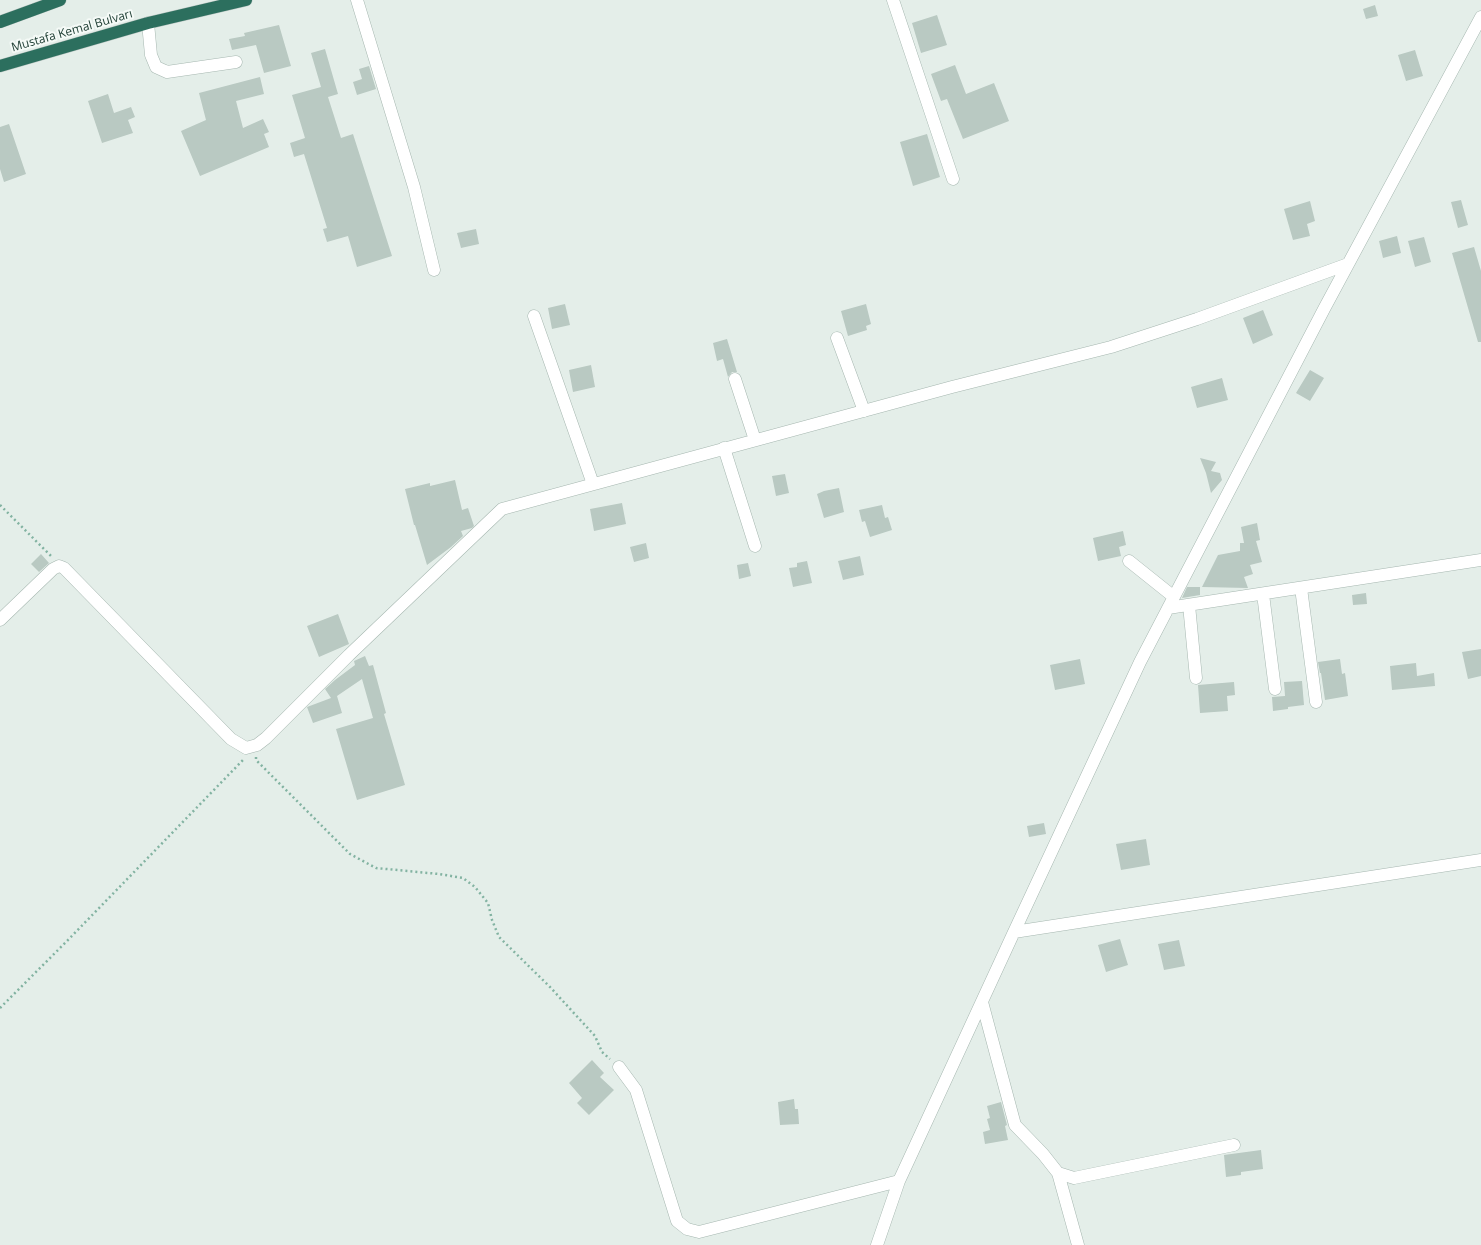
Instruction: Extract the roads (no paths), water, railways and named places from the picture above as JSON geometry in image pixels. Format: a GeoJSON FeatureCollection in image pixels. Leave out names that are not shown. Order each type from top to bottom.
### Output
{"type":"FeatureCollection","features":[{"type":"Feature","properties":{"kind":"highway"},"geometry":{"type":"LineString","coordinates":[[0,22],[60,0]]}},
{"type":"Feature","properties":{"kind":"highway","name":"Mustafa Kemal Bulvarı"},"geometry":{"type":"LineString","coordinates":[[0,66],[148,23],[246,0]]}},
{"type":"Feature","properties":{"kind":"street"},"geometry":{"type":"LineString","coordinates":[[357,0],[414,187],[434,270]]}},
{"type":"Feature","properties":{"kind":"street"},"geometry":{"type":"LineString","coordinates":[[893,0],[954,179]]}},
{"type":"Feature","properties":{"kind":"street"},"geometry":{"type":"LineString","coordinates":[[877,1245],[899,1181],[1140,662],[1348,264],[1481,17]]}},
{"type":"Feature","properties":{"kind":"street"},"geometry":{"type":"LineString","coordinates":[[148,23],[151,55],[156,67],[167,72],[236,62]]}},
{"type":"Feature","properties":{"kind":"street"},"geometry":{"type":"LineString","coordinates":[[0,620],[53,569],[60,566],[64,568],[232,739],[246,748],[257,745],[266,738],[349,655],[502,509],[724,448],[1111,347],[1197,320],[1348,264]]}},
{"type":"Feature","properties":{"kind":"street"},"geometry":{"type":"LineString","coordinates":[[534,316],[593,484]]}},
{"type":"Feature","properties":{"kind":"street"},"geometry":{"type":"LineString","coordinates":[[837,338],[864,411]]}},
{"type":"Feature","properties":{"kind":"street"},"geometry":{"type":"LineString","coordinates":[[735,379],[756,440]]}},
{"type":"Feature","properties":{"kind":"street"},"geometry":{"type":"LineString","coordinates":[[724,448],[755,546]]}},
{"type":"Feature","properties":{"kind":"street"},"geometry":{"type":"LineString","coordinates":[[1168,608],[1481,560]]}},
{"type":"Feature","properties":{"kind":"street"},"geometry":{"type":"LineString","coordinates":[[1129,561],[1174,597]]}},
{"type":"Feature","properties":{"kind":"street"},"geometry":{"type":"LineString","coordinates":[[1301,588],[1316,702]]}},
{"type":"Feature","properties":{"kind":"street"},"geometry":{"type":"LineString","coordinates":[[1264,594],[1275,689]]}},
{"type":"Feature","properties":{"kind":"street"},"geometry":{"type":"LineString","coordinates":[[1189,605],[1196,678]]}},
{"type":"Feature","properties":{"kind":"street"},"geometry":{"type":"LineString","coordinates":[[1014,932],[1481,860]]}},
{"type":"Feature","properties":{"kind":"street"},"geometry":{"type":"LineString","coordinates":[[982,1002],[1015,1125],[1058,1172],[1078,1245]]}},
{"type":"Feature","properties":{"kind":"street"},"geometry":{"type":"LineString","coordinates":[[619,1067],[636,1090],[677,1221],[687,1229],[699,1232],[899,1181]]}},
{"type":"Feature","properties":{"kind":"street"},"geometry":{"type":"LineString","coordinates":[[1058,1172],[1074,1178],[1234,1146]]}}]}
